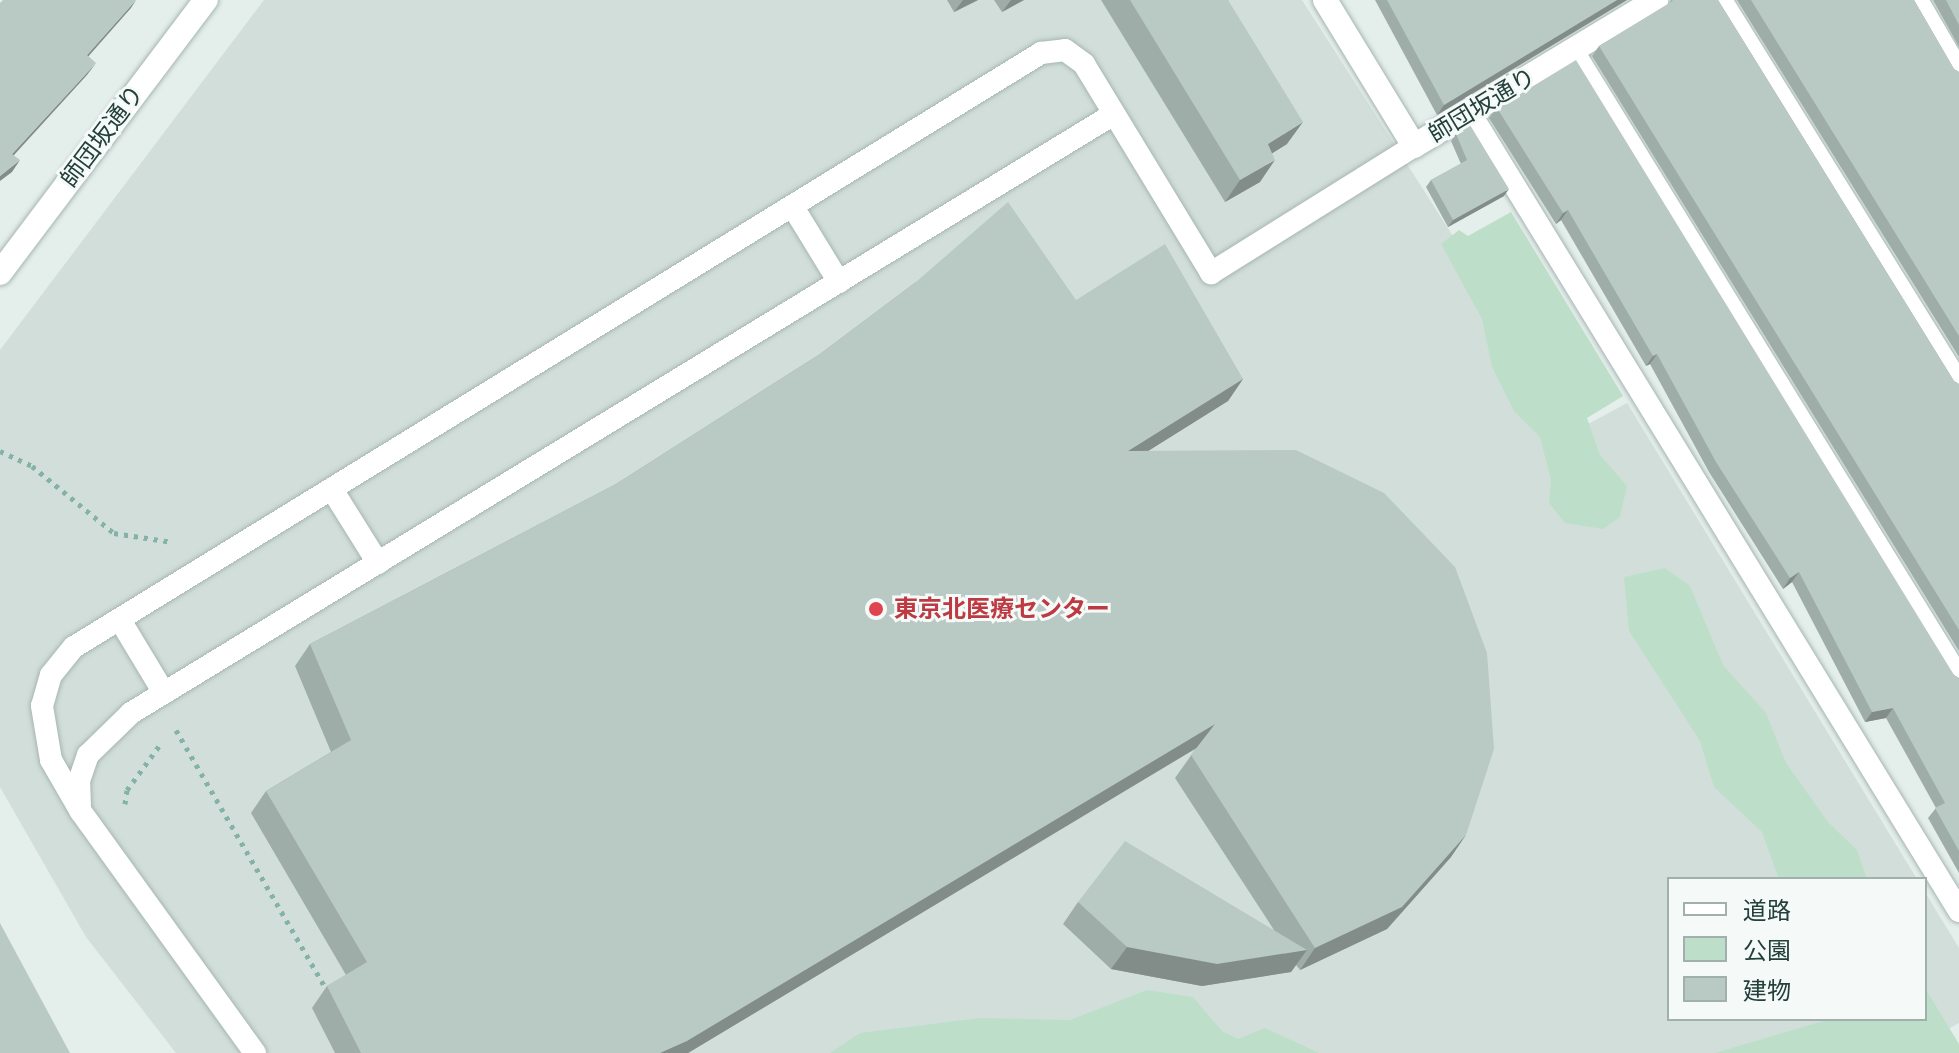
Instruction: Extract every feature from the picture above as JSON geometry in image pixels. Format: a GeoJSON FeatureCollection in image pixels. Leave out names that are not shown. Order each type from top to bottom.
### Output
{"type":"FeatureCollection","features":[{"type":"Feature","properties":{"kind":"street","name":"師団坂通り"},"geometry":{"type":"LineString","coordinates":[[0,273],[206,0]]}},
{"type":"Feature","properties":{"kind":"street","name":"師団坂通り"},"geometry":{"type":"LineString","coordinates":[[1325,0],[1414,146],[1656,0]]}},
{"type":"Feature","properties":{"kind":"lane"},"geometry":{"type":"LineString","coordinates":[[1721,0],[1959,384]]}},
{"type":"Feature","properties":{"kind":"lane"},"geometry":{"type":"LineString","coordinates":[[1917,0],[1959,72]]}},
{"type":"Feature","properties":{"kind":"lane"},"geometry":{"type":"LineString","coordinates":[[255,1053],[81,812],[46,746],[42,706],[60,660],[120,620],[1053,50],[1065,50],[1084,64],[1211,273],[1414,146]]}},
{"type":"Feature","properties":{"kind":"lane"},"geometry":{"type":"LineString","coordinates":[[1573,51],[1959,678]]}},
{"type":"Feature","properties":{"kind":"lane"},"geometry":{"type":"LineString","coordinates":[[1470,113],[1959,911]]}},
{"type":"Feature","properties":{"kind":"lane"},"geometry":{"type":"LineString","coordinates":[[81,812],[79,781],[97,742],[164,693],[1114,114]]}},
{"type":"Feature","properties":{"kind":"lane"},"geometry":{"type":"LineString","coordinates":[[793,207],[839,282]]}},
{"type":"Feature","properties":{"kind":"lane"},"geometry":{"type":"LineString","coordinates":[[333,491],[378,563]]}},
{"type":"Feature","properties":{"kind":"lane"},"geometry":{"type":"LineString","coordinates":[[120,620],[164,693]]}},
{"type":"Feature","properties":{"kind":"path"},"geometry":{"type":"LineString","coordinates":[[0,451],[32,466],[114,533],[178,543],[198,573]]}},
{"type":"Feature","properties":{"kind":"path"},"geometry":{"type":"LineString","coordinates":[[123,821],[127,790],[173,726],[331,1000]]}},
{"type":"Feature","properties":{"kind":"shaded area","name":"東京北医療センター"},"geometry":{"type":"Polygon","coordinates":[[[264,0],[1302,0],[1577,430],[1627,403],[1916,877],[1667,877],[1667,1021],[1927,1021],[1927,895],[1959,948],[1959,1023],[1948,1029],[1944,1053],[176,1053],[86,937],[0,787],[0,350],[264,0]]]}},
{"type":"Feature","properties":{"kind":"green space"},"geometry":{"type":"Polygon","coordinates":[[[1511,212],[1623,396],[1587,418],[1600,455],[1627,486],[1620,517],[1603,529],[1565,523],[1549,503],[1551,480],[1540,437],[1514,411],[1492,367],[1482,319],[1441,244],[1459,230],[1468,236],[1511,212]]]}},
{"type":"Feature","properties":{"kind":"green space"},"geometry":{"type":"Polygon","coordinates":[[[1665,568],[1690,586],[1723,665],[1766,713],[1786,763],[1828,822],[1857,850],[1866,877],[1778,877],[1762,832],[1714,787],[1700,741],[1629,631],[1624,577],[1665,568]]]}},
{"type":"Feature","properties":{"kind":"green space"},"geometry":{"type":"Polygon","coordinates":[[[1147,990],[1193,997],[1222,1031],[1238,1039],[1265,1028],[1319,1053],[830,1053],[860,1033],[980,1018],[1070,1020],[1147,990]]]}},
{"type":"Feature","properties":{"kind":"green space"},"geometry":{"type":"Polygon","coordinates":[[[1927,991],[1959,1044],[1959,1053],[1715,1053],[1823,1021],[1927,1021],[1927,991]]]}},
{"type":"Feature","properties":{"kind":"building"},"geometry":{"type":"Polygon","coordinates":[[[3,0],[136,0],[87,55],[96,63],[12,154],[20,160],[0,176],[0,3],[3,0]]]}},
{"type":"Feature","properties":{"kind":"building"},"geometry":{"type":"Polygon","coordinates":[[[1130,0],[1228,0],[1303,122],[1268,144],[1275,160],[1240,180],[1130,0]]]}},
{"type":"Feature","properties":{"kind":"building"},"geometry":{"type":"Polygon","coordinates":[[[1387,0],[1617,0],[1444,105],[1387,0]]]}},
{"type":"Feature","properties":{"kind":"building"},"geometry":{"type":"Polygon","coordinates":[[[1673,0],[1718,0],[1954,381],[1959,384],[1959,630],[1599,46],[1673,0]]]}},
{"type":"Feature","properties":{"kind":"building"},"geometry":{"type":"Polygon","coordinates":[[[1751,0],[1914,0],[1954,69],[1959,72],[1959,336],[1751,0]]]}},
{"type":"Feature","properties":{"kind":"building"},"geometry":{"type":"Polygon","coordinates":[[[1946,0],[1959,0],[1959,25],[1946,0]]]}},
{"type":"Feature","properties":{"kind":"building"},"geometry":{"type":"Polygon","coordinates":[[[1576,60],[1954,675],[1959,678],[1959,851],[1935,808],[1945,803],[1893,708],[1872,712],[1799,572],[1790,578],[1716,462],[1657,354],[1653,356],[1568,210],[1563,213],[1497,108],[1576,60]]]}},
{"type":"Feature","properties":{"kind":"building"},"geometry":{"type":"Polygon","coordinates":[[[1470,125],[1509,189],[1453,220],[1431,180],[1467,160],[1456,134],[1470,125]]]}},
{"type":"Feature","properties":{"kind":"building"},"geometry":{"type":"Polygon","coordinates":[[[1008,202],[1076,300],[1165,244],[1243,379],[1128,451],[1296,450],[1384,493],[1455,567],[1487,653],[1494,749],[1466,835],[1402,907],[1315,948],[1191,755],[1215,724],[687,1041],[660,1053],[361,1053],[327,986],[367,962],[266,791],[351,740],[310,644],[616,484],[820,354],[916,282],[1008,202]]]}},
{"type":"Feature","properties":{"kind":"building"},"geometry":{"type":"Polygon","coordinates":[[[1125,841],[1307,950],[1217,964],[1127,947],[1078,902],[1125,841]]]}},
{"type":"Feature","properties":{"kind":"building"},"geometry":{"type":"Polygon","coordinates":[[[0,923],[70,1053],[0,1053],[0,923]]]}},
{"type":"Feature","properties":{"kind":"place","name":"東京北医療センター"},"geometry":{"type":"Point","coordinates":[876,609]}}]}
